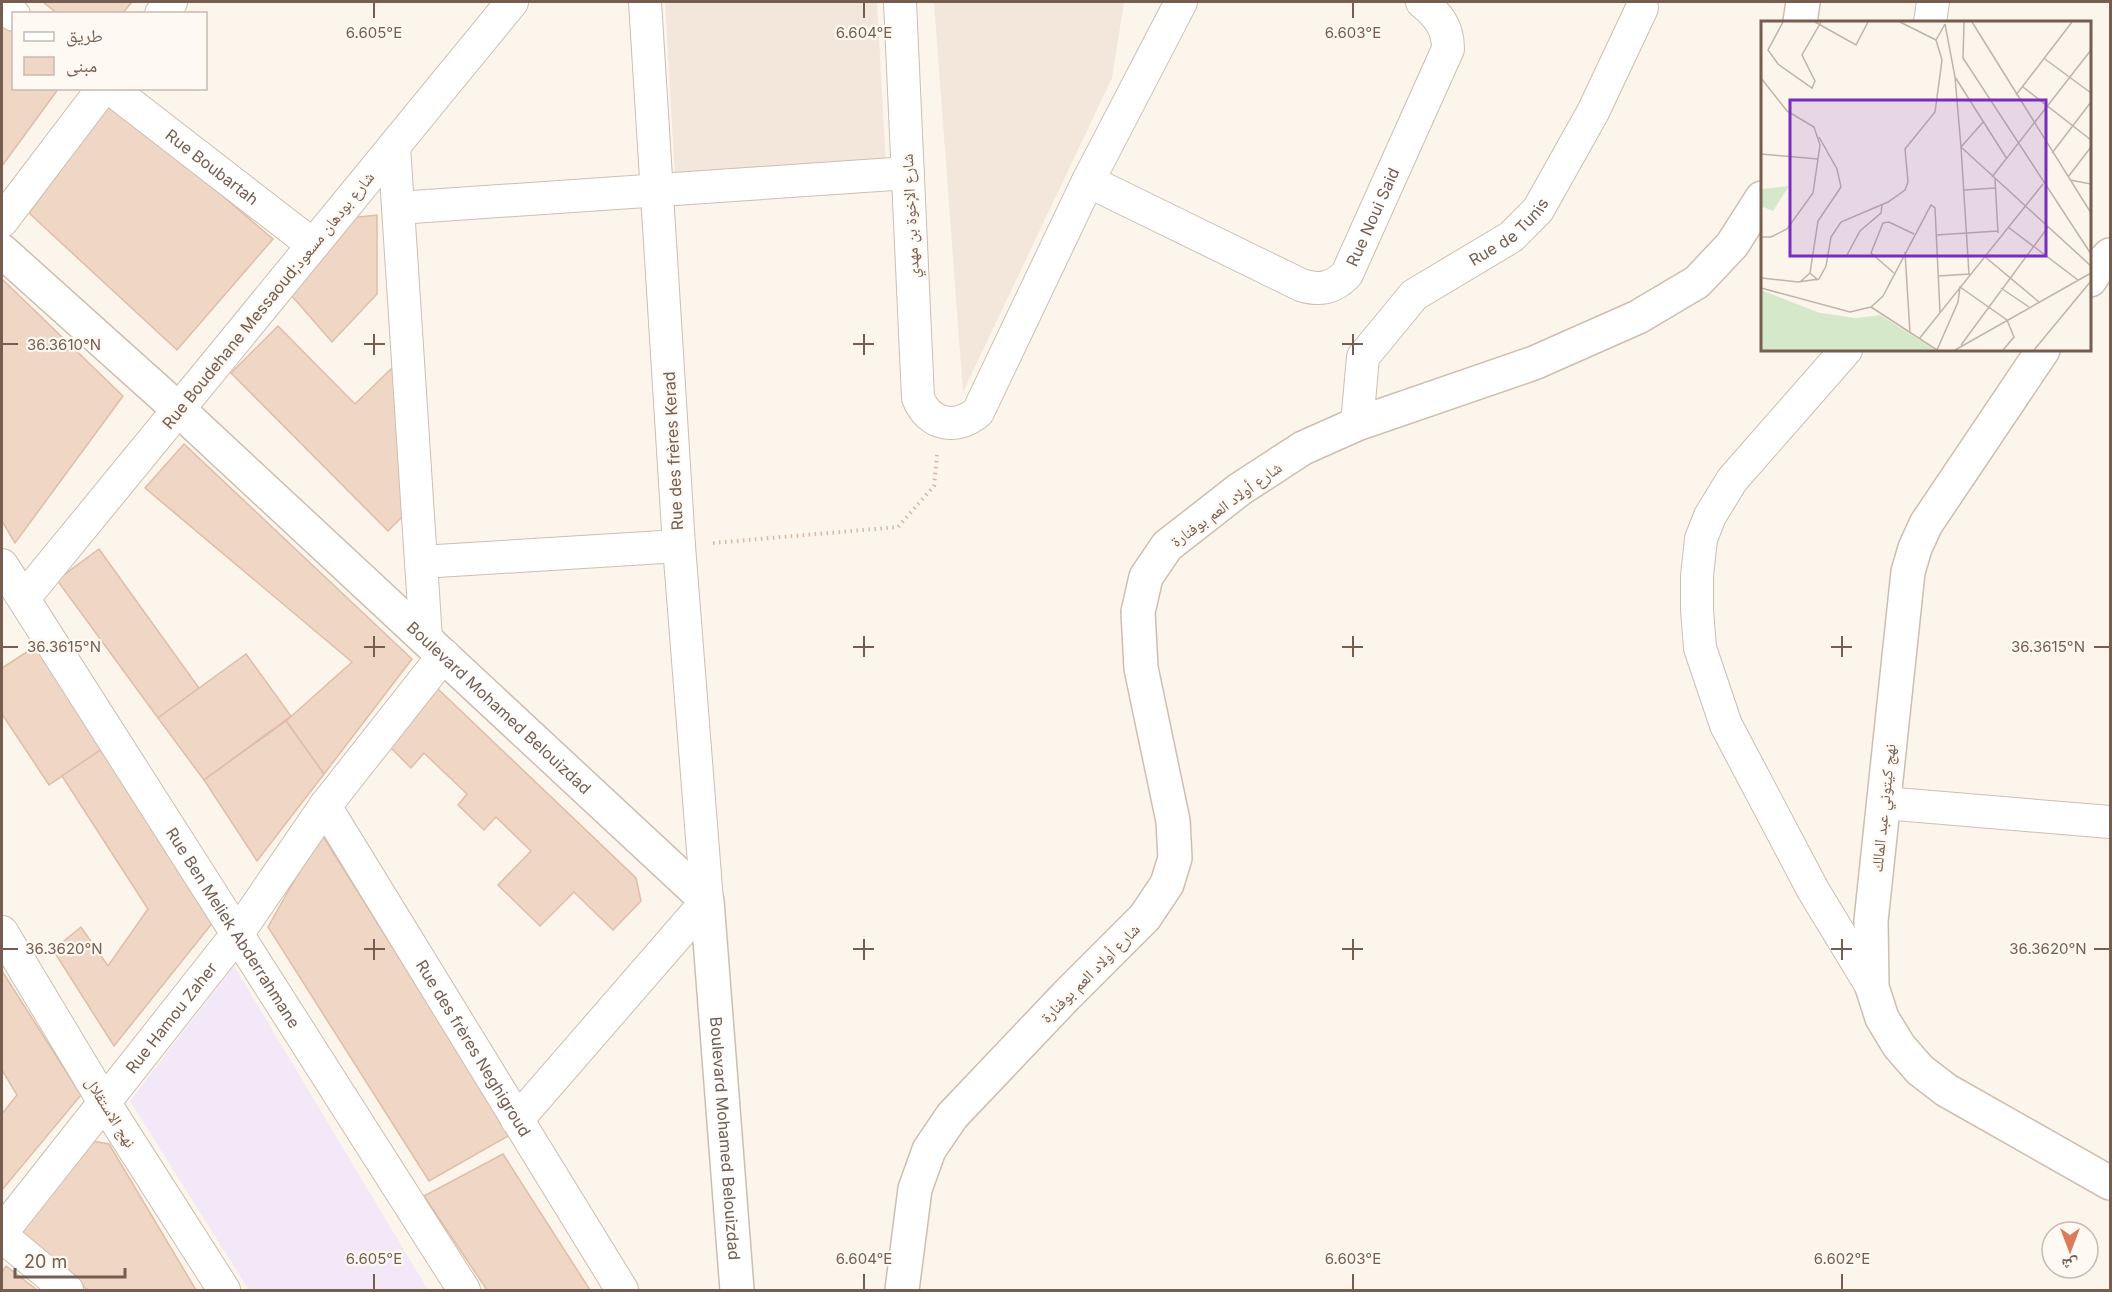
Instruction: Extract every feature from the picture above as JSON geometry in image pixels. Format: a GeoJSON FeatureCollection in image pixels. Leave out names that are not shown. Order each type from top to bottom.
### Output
{"type":"FeatureCollection","features":[{"type":"Feature","properties":{"kind":"street","name":"Rue Boudehane Messaoud;شارع بودهان مسعود"},"geometry":{"type":"LineString","coordinates":[[24,598],[511,2]]}},
{"type":"Feature","properties":{"kind":"street","name":"Rue des frères Kerad"},"geometry":{"type":"LineString","coordinates":[[645,2],[679,546],[706,901]]}},
{"type":"Feature","properties":{"kind":"street","name":"شارع الإخوة بن مهدي"},"geometry":{"type":"LineString","coordinates":[[900,2],[918,398],[926,413],[940,422]]}},
{"type":"Feature","properties":{"kind":"street"},"geometry":{"type":"LineString","coordinates":[[1160,2],[1162,38]]}},
{"type":"Feature","properties":{"kind":"street"},"geometry":{"type":"LineString","coordinates":[[940,422],[957,424],[978,412],[1088,181],[1181,2]]}},
{"type":"Feature","properties":{"kind":"street","name":"Rue Noui Said"},"geometry":{"type":"LineString","coordinates":[[1088,181],[1301,285],[1317,289],[1334,285],[1347,274],[1448,49],[1443,22],[1422,2]]}},
{"type":"Feature","properties":{"kind":"street"},"geometry":{"type":"LineString","coordinates":[[1800,21],[1803,2]]}},
{"type":"Feature","properties":{"kind":"street"},"geometry":{"type":"LineString","coordinates":[[1930,21],[1934,2]]}},
{"type":"Feature","properties":{"kind":"street","name":"Rue de Tunis"},"geometry":{"type":"LineString","coordinates":[[1357,424],[1363,357],[1414,295],[1511,237],[1538,210],[1593,112],[1642,8]]}},
{"type":"Feature","properties":{"kind":"street"},"geometry":{"type":"LineString","coordinates":[[2,221],[101,90]]}},
{"type":"Feature","properties":{"kind":"street","name":"Rue Boubartah"},"geometry":{"type":"LineString","coordinates":[[113,90],[313,245]]}},
{"type":"Feature","properties":{"kind":"street"},"geometry":{"type":"LineString","coordinates":[[394,146],[422,562],[435,647]]}},
{"type":"Feature","properties":{"kind":"street"},"geometry":{"type":"LineString","coordinates":[[398,208],[908,173]]}},
{"type":"Feature","properties":{"kind":"street","name":"شارع أولاد العم بوفنارة"},"geometry":{"type":"LineString","coordinates":[[902,1290],[915,1189],[929,1150],[952,1116],[1145,917],[1167,884],[1175,858],[1173,821],[1141,668],[1138,612],[1146,577],[1167,546],[1240,489],[1303,448],[1357,424],[1534,363],[1638,317],[1697,282],[1732,245],[1761,200]]}},
{"type":"Feature","properties":{"kind":"street","name":"Boulevard Mohamed Belouizdad"},"geometry":{"type":"LineString","coordinates":[[2,251],[179,410],[706,901],[737,1290]]}},
{"type":"Feature","properties":{"kind":"street"},"geometry":{"type":"LineString","coordinates":[[2091,278],[2110,255]]}},
{"type":"Feature","properties":{"kind":"street"},"geometry":{"type":"LineString","coordinates":[[1845,351],[1732,480],[1710,516],[1701,538],[1697,576],[1697,610],[1700,648],[1726,725],[1813,890],[1872,987]]}},
{"type":"Feature","properties":{"kind":"street","name":"نهج كيتوني عبد المالك"},"geometry":{"type":"LineString","coordinates":[[2042,351],[1926,524],[1915,548],[1908,572],[1871,921],[1872,987],[1882,1018],[1899,1046],[1920,1070],[1946,1090],[2110,1183]]}},
{"type":"Feature","properties":{"kind":"street"},"geometry":{"type":"LineString","coordinates":[[422,562],[679,546]]}},
{"type":"Feature","properties":{"kind":"street","name":"Rue Ben Meliek Abderrahmane"},"geometry":{"type":"LineString","coordinates":[[2,565],[464,1290]]}},
{"type":"Feature","properties":{"kind":"street","name":"Rue Hamou Zaher"},"geometry":{"type":"LineString","coordinates":[[2,1234],[238,933],[435,647]]}},
{"type":"Feature","properties":{"kind":"street"},"geometry":{"type":"LineString","coordinates":[[1884,803],[2110,822]]}},
{"type":"Feature","properties":{"kind":"street","name":"Rue des frères Neghigroud"},"geometry":{"type":"LineString","coordinates":[[325,806],[622,1290]]}},
{"type":"Feature","properties":{"kind":"street"},"geometry":{"type":"LineString","coordinates":[[517,1120],[706,901]]}},
{"type":"Feature","properties":{"kind":"street","name":"نهج الاستقلال"},"geometry":{"type":"LineString","coordinates":[[2,932],[104,1102],[224,1290]]}},
{"type":"Feature","properties":{"kind":"street"},"geometry":{"type":"LineString","coordinates":[[2,1234],[67,1290]]}},
{"type":"Feature","properties":{"kind":"path"},"geometry":{"type":"LineString","coordinates":[[679,546],[898,527],[934,486],[940,422]]}},
{"type":"Feature","properties":{"kind":"shaded area"},"geometry":{"type":"Polygon","coordinates":[[[665,2],[877,2],[886,165],[675,177],[665,2]]]}},
{"type":"Feature","properties":{"kind":"shaded area"},"geometry":{"type":"Polygon","coordinates":[[[934,2],[1124,2],[1112,78],[963,392],[934,2]]]}},
{"type":"Feature","properties":{"kind":"shaded area"},"geometry":{"type":"Polygon","coordinates":[[[234,966],[428,1290],[249,1290],[130,1101],[234,966]]]}},
{"type":"Feature","properties":{"kind":"building"},"geometry":{"type":"Polygon","coordinates":[[[43,2],[132,2],[124,12],[56,12],[43,2]]]}},
{"type":"Feature","properties":{"kind":"building"},"geometry":{"type":"Polygon","coordinates":[[[2,19],[12,26],[12,90],[58,90],[2,166],[2,19]]]}},
{"type":"Feature","properties":{"kind":"building"},"geometry":{"type":"Polygon","coordinates":[[[112,101],[273,239],[177,350],[29,213],[112,101]]]}},
{"type":"Feature","properties":{"kind":"building"},"geometry":{"type":"Polygon","coordinates":[[[377,215],[377,294],[332,342],[291,295],[350,218],[377,215]]]}},
{"type":"Feature","properties":{"kind":"building"},"geometry":{"type":"Polygon","coordinates":[[[2,279],[123,396],[15,543],[2,521],[2,279]]]}},
{"type":"Feature","properties":{"kind":"building"},"geometry":{"type":"Polygon","coordinates":[[[278,326],[355,404],[395,365],[411,508],[388,531],[231,373],[278,326]]]}},
{"type":"Feature","properties":{"kind":"building"},"geometry":{"type":"Polygon","coordinates":[[[184,444],[412,659],[324,774],[286,721],[352,662],[145,488],[184,444]]]}},
{"type":"Feature","properties":{"kind":"building"},"geometry":{"type":"Polygon","coordinates":[[[99,549],[199,688],[158,718],[57,580],[99,549]]]}},
{"type":"Feature","properties":{"kind":"building"},"geometry":{"type":"Polygon","coordinates":[[[36,646],[105,747],[49,785],[2,714],[2,668],[36,646]]]}},
{"type":"Feature","properties":{"kind":"building"},"geometry":{"type":"Polygon","coordinates":[[[246,654],[291,716],[204,780],[158,718],[246,654]]]}},
{"type":"Feature","properties":{"kind":"building"},"geometry":{"type":"Polygon","coordinates":[[[437,688],[636,878],[641,901],[613,930],[574,892],[540,926],[498,885],[531,851],[496,817],[484,830],[458,805],[467,794],[424,753],[411,768],[385,742],[437,688]]]}},
{"type":"Feature","properties":{"kind":"building"},"geometry":{"type":"Polygon","coordinates":[[[286,721],[324,774],[257,861],[204,780],[286,721]]]}},
{"type":"Feature","properties":{"kind":"building"},"geometry":{"type":"Polygon","coordinates":[[[105,747],[214,921],[114,1046],[53,950],[81,927],[108,966],[148,909],[62,776],[105,747]]]}},
{"type":"Feature","properties":{"kind":"building"},"geometry":{"type":"Polygon","coordinates":[[[321,833],[510,1135],[429,1181],[268,927],[321,833]]]}},
{"type":"Feature","properties":{"kind":"building"},"geometry":{"type":"Polygon","coordinates":[[[2,971],[81,1095],[2,1190],[2,1114],[17,1095],[2,1070],[2,971]]]}},
{"type":"Feature","properties":{"kind":"building"},"geometry":{"type":"Polygon","coordinates":[[[92,1141],[109,1144],[196,1290],[88,1290],[18,1237],[92,1141]]]}},
{"type":"Feature","properties":{"kind":"building"},"geometry":{"type":"Polygon","coordinates":[[[503,1154],[590,1290],[487,1290],[424,1196],[503,1154]]]}},
{"type":"Feature","properties":{"kind":"building"},"geometry":{"type":"Polygon","coordinates":[[[6,1266],[37,1290],[2,1290],[2,1272],[6,1266]]]}}]}
